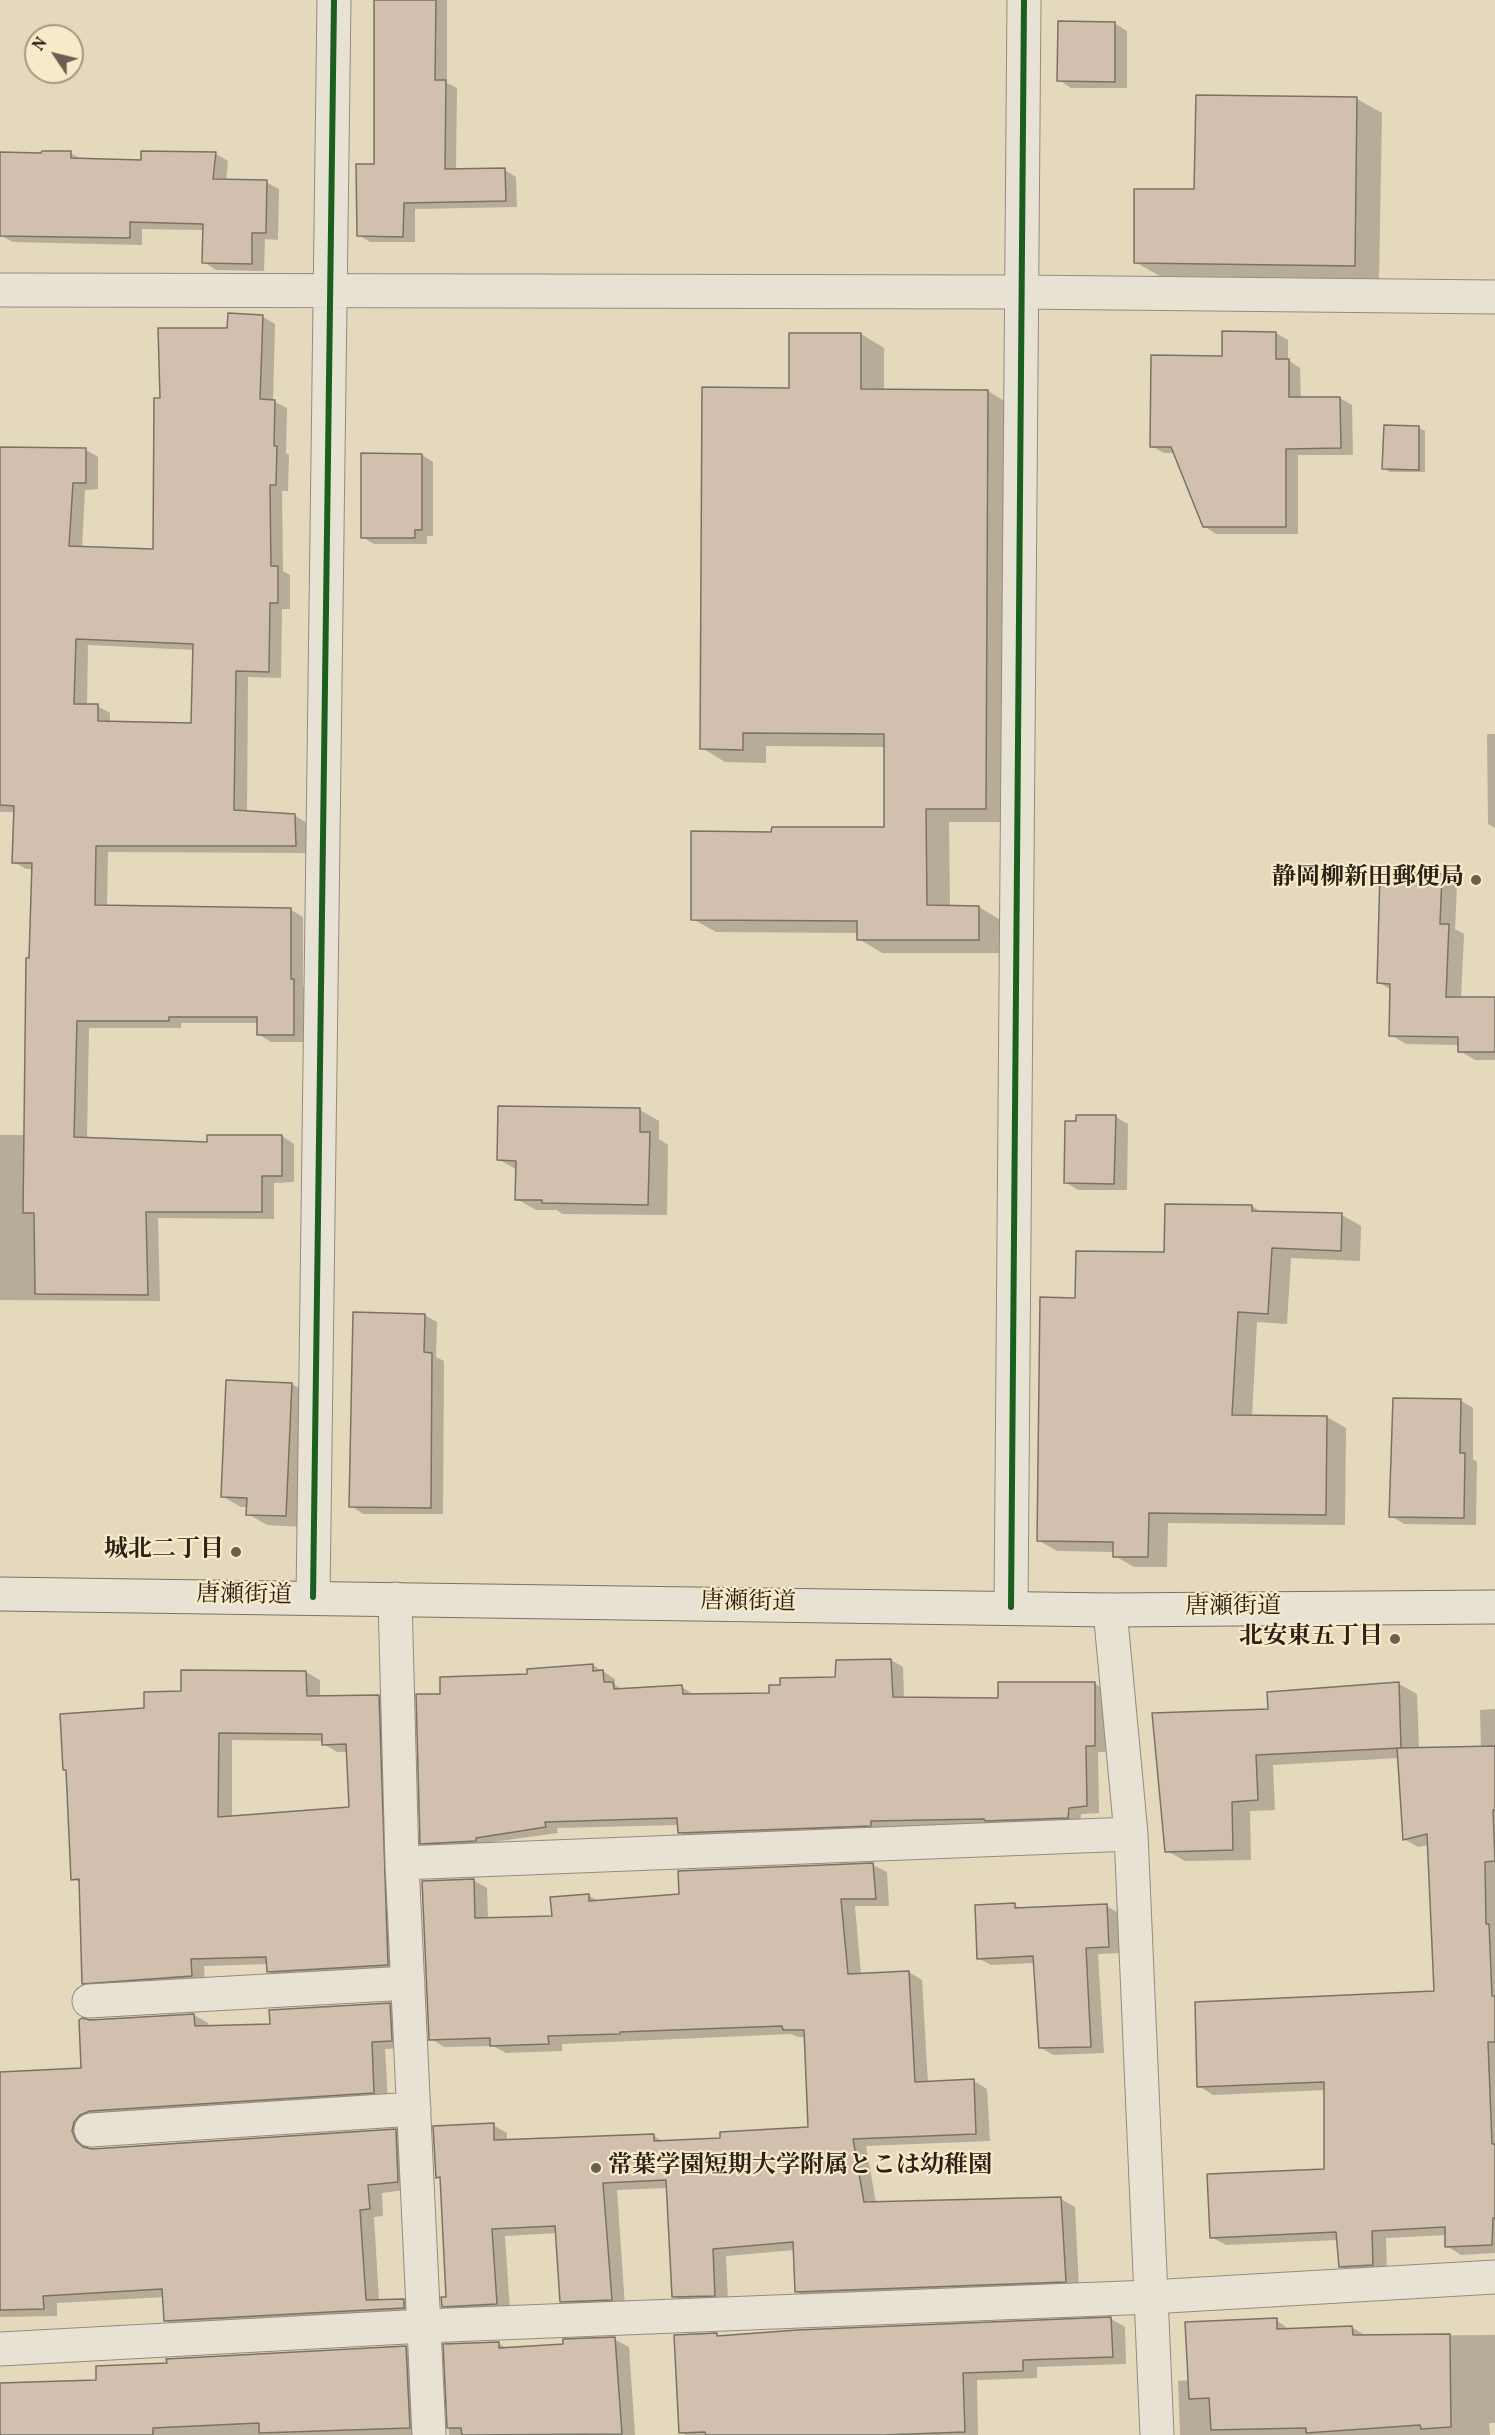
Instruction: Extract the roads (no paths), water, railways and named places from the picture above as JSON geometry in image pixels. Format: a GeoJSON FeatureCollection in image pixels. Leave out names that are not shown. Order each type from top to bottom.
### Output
{"type":"FeatureCollection","features":[{"type":"Feature","properties":{"kind":"street"},"geometry":{"type":"LineString","coordinates":[[313,1598],[334,0]]}},
{"type":"Feature","properties":{"kind":"street"},"geometry":{"type":"LineString","coordinates":[[1011,1607],[1024,0]]}},
{"type":"Feature","properties":{"kind":"street"},"geometry":{"type":"LineString","coordinates":[[0,290],[1020,292],[1495,297]]}},
{"type":"Feature","properties":{"kind":"street","name":"唐瀬街道"},"geometry":{"type":"LineString","coordinates":[[0,1594],[1110,1610],[1495,1607]]}},
{"type":"Feature","properties":{"kind":"street"},"geometry":{"type":"LineString","coordinates":[[395,1599],[402,1863],[429,2435]]}},
{"type":"Feature","properties":{"kind":"street"},"geometry":{"type":"LineString","coordinates":[[1110,1610],[1131,1834],[1157,2435]]}},
{"type":"Feature","properties":{"kind":"street"},"geometry":{"type":"LineString","coordinates":[[402,1863],[1131,1834]]}},
{"type":"Feature","properties":{"kind":"street"},"geometry":{"type":"LineString","coordinates":[[89,2001],[408,1983]]}},
{"type":"Feature","properties":{"kind":"street"},"geometry":{"type":"LineString","coordinates":[[91,2130],[414,2109]]}},
{"type":"Feature","properties":{"kind":"street"},"geometry":{"type":"LineString","coordinates":[[0,2349],[424,2325],[1150,2297],[1495,2277]]}},
{"type":"Feature","properties":{"kind":"place","name":"静岡柳新田郵便局"},"geometry":{"type":"Point","coordinates":[1476,880]}},
{"type":"Feature","properties":{"kind":"place","name":"城北二丁目"},"geometry":{"type":"Point","coordinates":[236,1552]}},
{"type":"Feature","properties":{"kind":"place","name":"北安東五丁目"},"geometry":{"type":"Point","coordinates":[1395,1639]}},
{"type":"Feature","properties":{"kind":"place","name":"常葉学園短期大学附属とこは幼稚園"},"geometry":{"type":"Point","coordinates":[596,2168]}}]}
